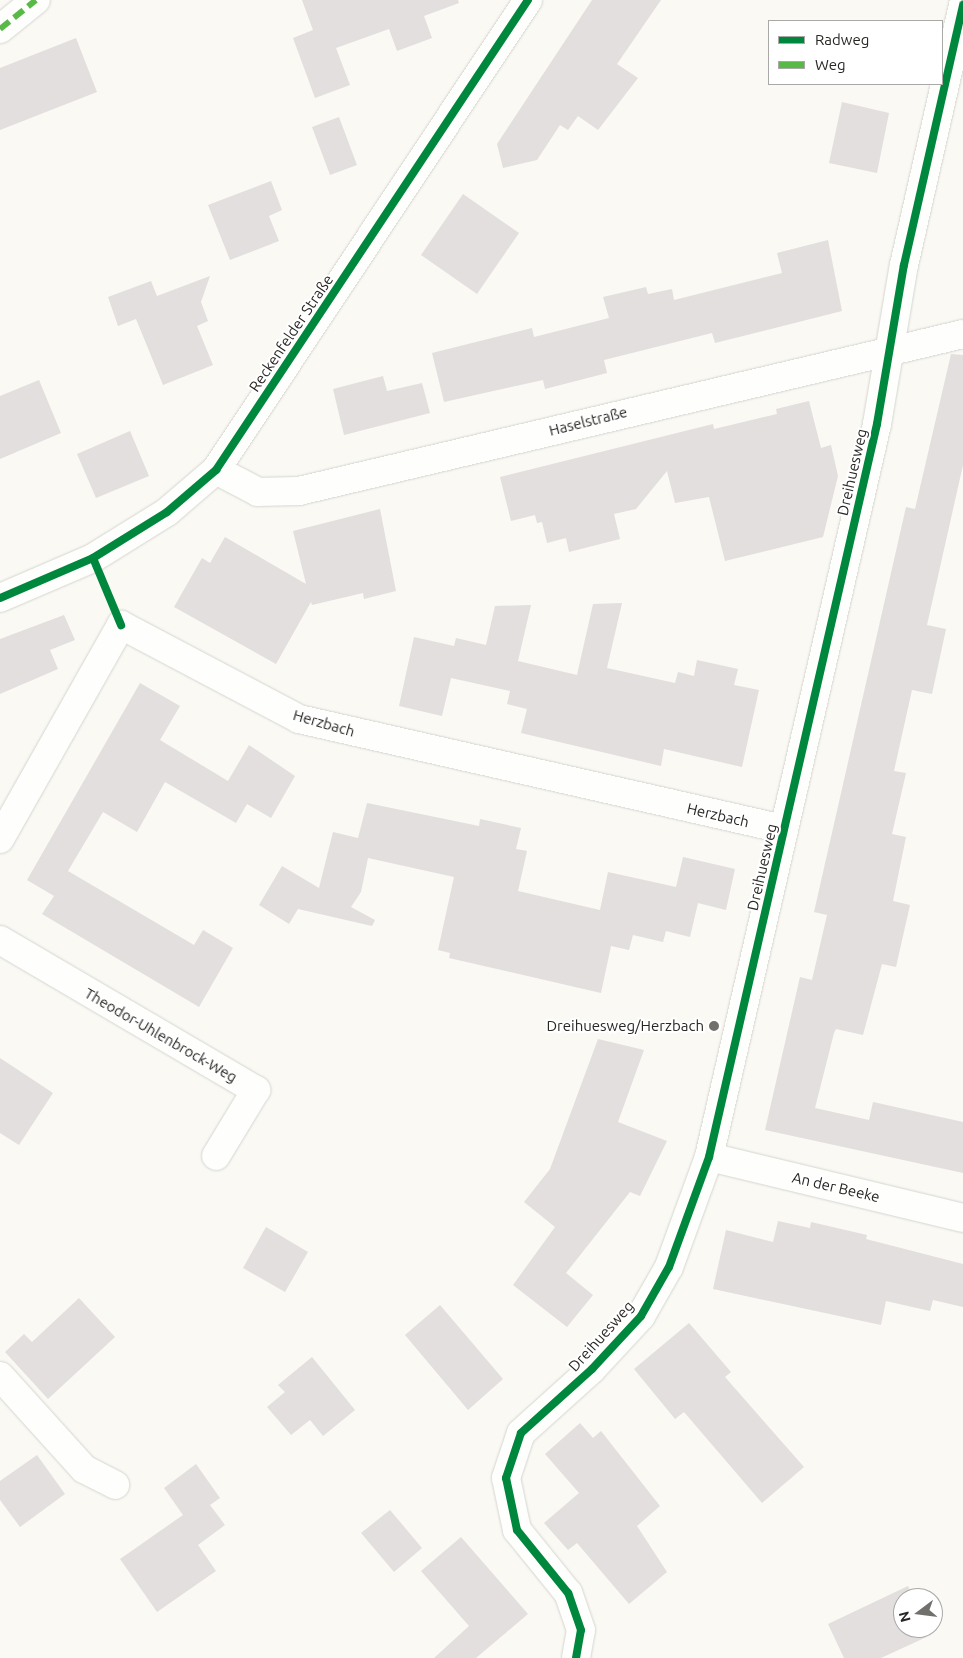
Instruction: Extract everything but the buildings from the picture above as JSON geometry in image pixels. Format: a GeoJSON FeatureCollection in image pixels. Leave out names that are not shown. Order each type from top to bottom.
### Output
{"type":"FeatureCollection","features":[{"type":"Feature","properties":{"kind":"street"},"geometry":{"type":"LineString","coordinates":[[0,29],[36,0]]}},
{"type":"Feature","properties":{"kind":"street","name":"Reckenfelder Straße"},"geometry":{"type":"LineString","coordinates":[[0,598],[93,558],[167,512],[216,470],[528,0]]}},
{"type":"Feature","properties":{"kind":"street","name":"Dreihuesweg"},"geometry":{"type":"LineString","coordinates":[[576,1658],[581,1630],[568,1593],[517,1530],[506,1478],[521,1432],[592,1369],[641,1316],[669,1267],[709,1157],[893,347],[904,265],[963,5]]}},
{"type":"Feature","properties":{"kind":"street","name":"Haselstraße"},"geometry":{"type":"LineString","coordinates":[[216,470],[258,492],[299,491],[893,347],[963,334]]}},
{"type":"Feature","properties":{"kind":"street","name":"Herzbach"},"geometry":{"type":"LineString","coordinates":[[0,839],[122,625],[299,719],[784,829]]}},
{"type":"Feature","properties":{"kind":"street","name":"Theodor-Uhlenbrock-Weg"},"geometry":{"type":"LineString","coordinates":[[0,940],[256,1090],[216,1156]]}},
{"type":"Feature","properties":{"kind":"street","name":"An der Beeke"},"geometry":{"type":"LineString","coordinates":[[709,1157],[963,1218]]}},
{"type":"Feature","properties":{"kind":"street"},"geometry":{"type":"LineString","coordinates":[[0,1376],[84,1469],[115,1485]]}},
{"type":"Feature","properties":{"kind":"marked path"},"geometry":{"type":"LineString","coordinates":[[0,29],[36,0]]}},
{"type":"Feature","properties":{"kind":"cycle path"},"geometry":{"type":"LineString","coordinates":[[0,598],[93,558],[167,512],[216,470],[528,0]]}},
{"type":"Feature","properties":{"kind":"cycle path"},"geometry":{"type":"LineString","coordinates":[[576,1658],[581,1630],[568,1593],[517,1530],[506,1478],[521,1433],[592,1369],[641,1316],[669,1267],[709,1157],[877,424],[904,265],[963,5]]}},
{"type":"Feature","properties":{"kind":"cycle path"},"geometry":{"type":"LineString","coordinates":[[93,558],[121,625]]}},
{"type":"Feature","properties":{"kind":"place","name":"Dreihuesweg/Herzbach"},"geometry":{"type":"Point","coordinates":[714,1026]}}]}
